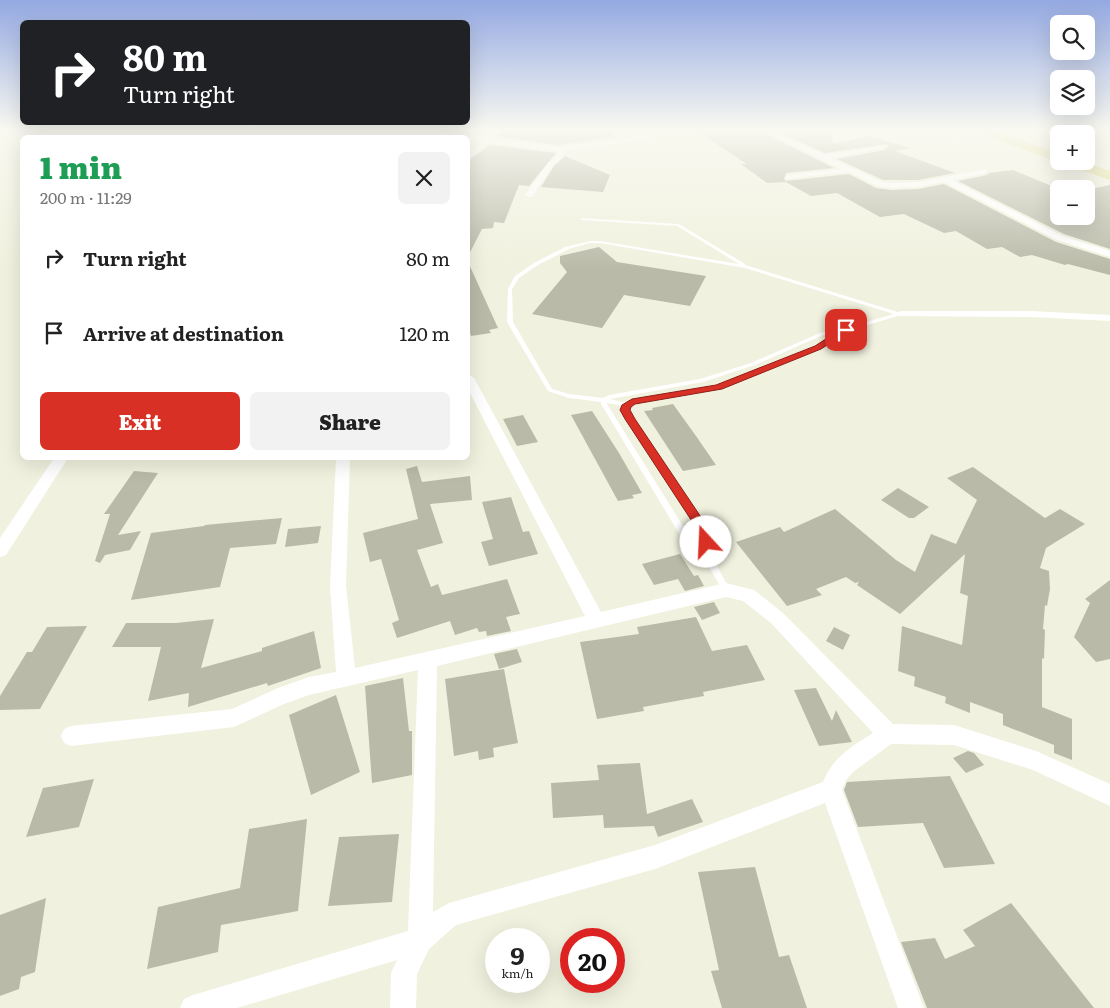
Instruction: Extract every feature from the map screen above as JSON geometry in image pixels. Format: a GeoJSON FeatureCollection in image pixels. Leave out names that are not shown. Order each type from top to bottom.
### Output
{"type":"FeatureCollection","features":[{"type":"Feature","properties":{"kind":"street"},"geometry":{"type":"LineString","coordinates":[[528,195],[541,176]]}},
{"type":"Feature","properties":{"kind":"street"},"geometry":{"type":"LineString","coordinates":[[789,178],[804,176]]}},
{"type":"Feature","properties":{"kind":"street"},"geometry":{"type":"LineString","coordinates":[[864,176],[889,186],[958,176]]}},
{"type":"Feature","properties":{"kind":"street"},"geometry":{"type":"LineString","coordinates":[[943,179],[1060,238],[1110,254]]}},
{"type":"Feature","properties":{"kind":"street"},"geometry":{"type":"LineString","coordinates":[[901,314],[1031,314],[1110,318]]}},
{"type":"Feature","properties":{"kind":"street"},"geometry":{"type":"LineString","coordinates":[[470,382],[596,620]]}},
{"type":"Feature","properties":{"kind":"street"},"geometry":{"type":"LineString","coordinates":[[0,551],[60,460]]}},
{"type":"Feature","properties":{"kind":"street"},"geometry":{"type":"LineString","coordinates":[[344,460],[338,586],[346,678]]}},
{"type":"Feature","properties":{"kind":"street"},"geometry":{"type":"LineString","coordinates":[[71,736],[234,718],[278,697],[310,686],[726,590],[748,595],[777,618],[888,734]]}},
{"type":"Feature","properties":{"kind":"street"},"geometry":{"type":"LineString","coordinates":[[420,940],[428,660]]}},
{"type":"Feature","properties":{"kind":"street"},"geometry":{"type":"LineString","coordinates":[[911,1008],[830,790],[832,780],[841,769],[888,734],[954,735],[1036,761],[1110,795]]}},
{"type":"Feature","properties":{"kind":"street"},"geometry":{"type":"LineString","coordinates":[[403,1008],[404,973],[420,940],[449,915],[655,857],[830,790]]}},
{"type":"Feature","properties":{"kind":"street"},"geometry":{"type":"LineString","coordinates":[[193,1008],[420,940]]}},
{"type":"Feature","properties":{"kind":"lane"},"geometry":{"type":"LineString","coordinates":[[582,219],[678,225],[746,267]]}},
{"type":"Feature","properties":{"kind":"lane"},"geometry":{"type":"LineString","coordinates":[[846,330],[818,348],[719,387],[632,402],[626,405],[605,400],[557,394],[545,384],[510,322],[508,308],[510,289],[517,277],[536,264],[567,248],[590,242],[746,267],[901,314]]}},
{"type":"Feature","properties":{"kind":"lane"},"geometry":{"type":"LineString","coordinates":[[605,400],[627,394],[701,381],[754,364],[822,334],[846,330],[901,314]]}},
{"type":"Feature","properties":{"kind":"lane"},"geometry":{"type":"LineString","coordinates":[[605,400],[604,404],[683,533],[706,553],[726,590]]}},
{"type":"Feature","properties":{"kind":"lane"},"geometry":{"type":"LineString","coordinates":[[626,405],[625,410],[630,419],[705,532],[706,553]]}},
{"type":"Feature","properties":{"kind":"building"},"geometry":{"type":"Polygon","coordinates":[[[470,176],[537,176],[529,186],[519,185],[504,223],[494,222],[493,228],[482,229],[470,252],[470,176]]]}},
{"type":"Feature","properties":{"kind":"building"},"geometry":{"type":"Polygon","coordinates":[[[548,176],[610,176],[603,192],[541,187],[548,176]]]}},
{"type":"Feature","properties":{"kind":"building"},"geometry":{"type":"Polygon","coordinates":[[[757,176],[785,176],[784,179],[786,181],[831,176],[853,176],[876,188],[892,190],[918,189],[944,184],[1056,242],[1110,259],[1110,275],[1032,255],[1020,257],[1002,247],[987,249],[956,231],[944,233],[904,214],[880,217],[837,193],[811,196],[786,182],[767,183],[757,176]]]}},
{"type":"Feature","properties":{"kind":"building"},"geometry":{"type":"Polygon","coordinates":[[[874,176],[939,176],[918,180],[883,180],[874,176]]]}},
{"type":"Feature","properties":{"kind":"building"},"geometry":{"type":"Polygon","coordinates":[[[982,176],[1028,176],[1050,185],[1050,225],[1095,225],[1095,188],[1110,185],[1110,249],[1064,234],[958,181],[982,176]]]}},
{"type":"Feature","properties":{"kind":"building"},"geometry":{"type":"Polygon","coordinates":[[[599,247],[617,262],[706,276],[690,306],[624,295],[602,328],[532,314],[567,272],[560,263],[560,256],[599,247]]]}},
{"type":"Feature","properties":{"kind":"building"},"geometry":{"type":"Polygon","coordinates":[[[470,266],[498,328],[489,330],[491,333],[471,336],[470,266]]]}},
{"type":"Feature","properties":{"kind":"building"},"geometry":{"type":"Polygon","coordinates":[[[673,404],[716,465],[683,471],[644,411],[673,404]]]}},
{"type":"Feature","properties":{"kind":"building"},"geometry":{"type":"Polygon","coordinates":[[[592,411],[642,493],[632,495],[634,498],[618,501],[571,415],[592,411]]]}},
{"type":"Feature","properties":{"kind":"building"},"geometry":{"type":"Polygon","coordinates":[[[523,415],[538,442],[517,446],[503,419],[523,415]]]}},
{"type":"Feature","properties":{"kind":"building"},"geometry":{"type":"Polygon","coordinates":[[[417,466],[422,482],[470,476],[472,500],[430,504],[443,543],[417,550],[431,587],[438,584],[442,595],[507,579],[520,614],[506,617],[511,631],[487,636],[486,631],[479,632],[477,628],[455,635],[450,621],[397,638],[392,623],[399,620],[381,559],[370,562],[363,533],[418,519],[406,469],[417,466]]]}},
{"type":"Feature","properties":{"kind":"building"},"geometry":{"type":"Polygon","coordinates":[[[973,467],[1045,518],[1060,509],[1085,524],[1046,548],[1040,568],[1049,571],[1050,589],[1047,606],[1045,605],[1043,629],[1045,630],[1044,659],[1042,658],[1042,707],[1072,719],[1072,760],[1054,753],[1054,745],[1003,725],[1003,714],[970,702],[970,713],[945,703],[946,697],[914,686],[915,677],[898,671],[902,626],[962,645],[968,596],[960,593],[965,554],[900,614],[857,585],[859,582],[855,583],[846,577],[816,589],[822,595],[787,606],[736,542],[780,527],[784,532],[835,509],[896,560],[915,572],[931,534],[956,544],[977,500],[947,478],[973,467]]]}},
{"type":"Feature","properties":{"kind":"building"},"geometry":{"type":"Polygon","coordinates":[[[134,471],[158,473],[118,535],[141,531],[130,550],[105,555],[100,563],[95,561],[110,514],[104,514],[134,471]]]}},
{"type":"Feature","properties":{"kind":"building"},"geometry":{"type":"Polygon","coordinates":[[[898,488],[929,507],[914,518],[909,518],[881,500],[898,488]]]}},
{"type":"Feature","properties":{"kind":"building"},"geometry":{"type":"Polygon","coordinates":[[[511,497],[523,532],[529,531],[538,554],[489,566],[481,542],[493,539],[482,502],[511,497]]]}},
{"type":"Feature","properties":{"kind":"building"},"geometry":{"type":"Polygon","coordinates":[[[282,518],[276,544],[230,548],[220,587],[131,600],[151,533],[205,525],[282,518]]]}},
{"type":"Feature","properties":{"kind":"building"},"geometry":{"type":"Polygon","coordinates":[[[321,526],[318,543],[285,547],[288,529],[321,526]]]}},
{"type":"Feature","properties":{"kind":"building"},"geometry":{"type":"Polygon","coordinates":[[[680,554],[694,576],[698,575],[704,586],[685,591],[678,579],[654,585],[642,564],[680,554]]]}},
{"type":"Feature","properties":{"kind":"building"},"geometry":{"type":"Polygon","coordinates":[[[1110,580],[1110,659],[1096,662],[1074,637],[1090,603],[1085,599],[1110,580]]]}},
{"type":"Feature","properties":{"kind":"building"},"geometry":{"type":"Polygon","coordinates":[[[714,602],[720,613],[702,620],[694,607],[714,602]]]}},
{"type":"Feature","properties":{"kind":"building"},"geometry":{"type":"Polygon","coordinates":[[[696,617],[712,651],[747,645],[765,680],[703,692],[704,696],[643,707],[644,711],[597,719],[580,642],[639,634],[637,627],[696,617]]]}},
{"type":"Feature","properties":{"kind":"building"},"geometry":{"type":"Polygon","coordinates":[[[214,619],[201,668],[262,651],[262,648],[314,631],[321,668],[268,686],[267,683],[188,707],[189,693],[148,701],[161,647],[112,647],[126,623],[176,623],[214,619]]]}},
{"type":"Feature","properties":{"kind":"building"},"geometry":{"type":"Polygon","coordinates":[[[87,626],[40,709],[0,710],[0,696],[27,652],[32,652],[47,627],[87,626]]]}},
{"type":"Feature","properties":{"kind":"building"},"geometry":{"type":"Polygon","coordinates":[[[834,627],[850,635],[843,650],[826,641],[834,627]]]}},
{"type":"Feature","properties":{"kind":"building"},"geometry":{"type":"Polygon","coordinates":[[[517,649],[522,662],[499,669],[494,654],[517,649]]]}},
{"type":"Feature","properties":{"kind":"building"},"geometry":{"type":"Polygon","coordinates":[[[504,669],[518,743],[493,748],[494,757],[479,760],[478,751],[454,756],[445,679],[504,669]]]}},
{"type":"Feature","properties":{"kind":"building"},"geometry":{"type":"Polygon","coordinates":[[[403,678],[409,731],[412,731],[412,775],[372,783],[365,686],[403,678]]]}},
{"type":"Feature","properties":{"kind":"building"},"geometry":{"type":"Polygon","coordinates":[[[816,688],[832,721],[836,710],[852,742],[819,746],[794,690],[816,688]]]}},
{"type":"Feature","properties":{"kind":"building"},"geometry":{"type":"Polygon","coordinates":[[[336,695],[360,772],[311,795],[289,715],[336,695]]]}},
{"type":"Feature","properties":{"kind":"building"},"geometry":{"type":"Polygon","coordinates":[[[968,751],[974,753],[984,765],[966,773],[953,758],[968,751]]]}},
{"type":"Feature","properties":{"kind":"building"},"geometry":{"type":"Polygon","coordinates":[[[640,763],[647,814],[692,799],[703,822],[658,837],[654,826],[604,828],[603,815],[553,818],[551,783],[599,780],[597,765],[640,763]]]}},
{"type":"Feature","properties":{"kind":"building"},"geometry":{"type":"Polygon","coordinates":[[[950,776],[995,864],[944,868],[923,823],[858,827],[844,790],[847,782],[950,776]]]}},
{"type":"Feature","properties":{"kind":"building"},"geometry":{"type":"Polygon","coordinates":[[[94,779],[79,827],[26,837],[43,788],[94,779]]]}},
{"type":"Feature","properties":{"kind":"building"},"geometry":{"type":"Polygon","coordinates":[[[307,819],[298,911],[221,925],[218,952],[147,969],[158,907],[240,888],[249,829],[307,819]]]}},
{"type":"Feature","properties":{"kind":"building"},"geometry":{"type":"Polygon","coordinates":[[[399,834],[392,902],[328,906],[339,837],[399,834]]]}},
{"type":"Feature","properties":{"kind":"building"},"geometry":{"type":"Polygon","coordinates":[[[755,867],[779,957],[789,955],[807,1008],[722,1008],[711,971],[719,970],[698,872],[755,867]]]}},
{"type":"Feature","properties":{"kind":"building"},"geometry":{"type":"Polygon","coordinates":[[[46,898],[35,972],[21,977],[19,989],[0,996],[0,915],[46,898]]]}},
{"type":"Feature","properties":{"kind":"building"},"geometry":{"type":"Polygon","coordinates":[[[1011,903],[1094,1008],[927,1008],[901,942],[935,938],[945,959],[975,946],[963,930],[1011,903]]]}},
{"type":"Feature","properties":{"kind":"route"},"geometry":{"type":"LineString","coordinates":[[706,542],[705,532],[630,419],[625,410],[626,405],[632,402],[689,394],[719,387],[818,348],[846,330]]}}]}
